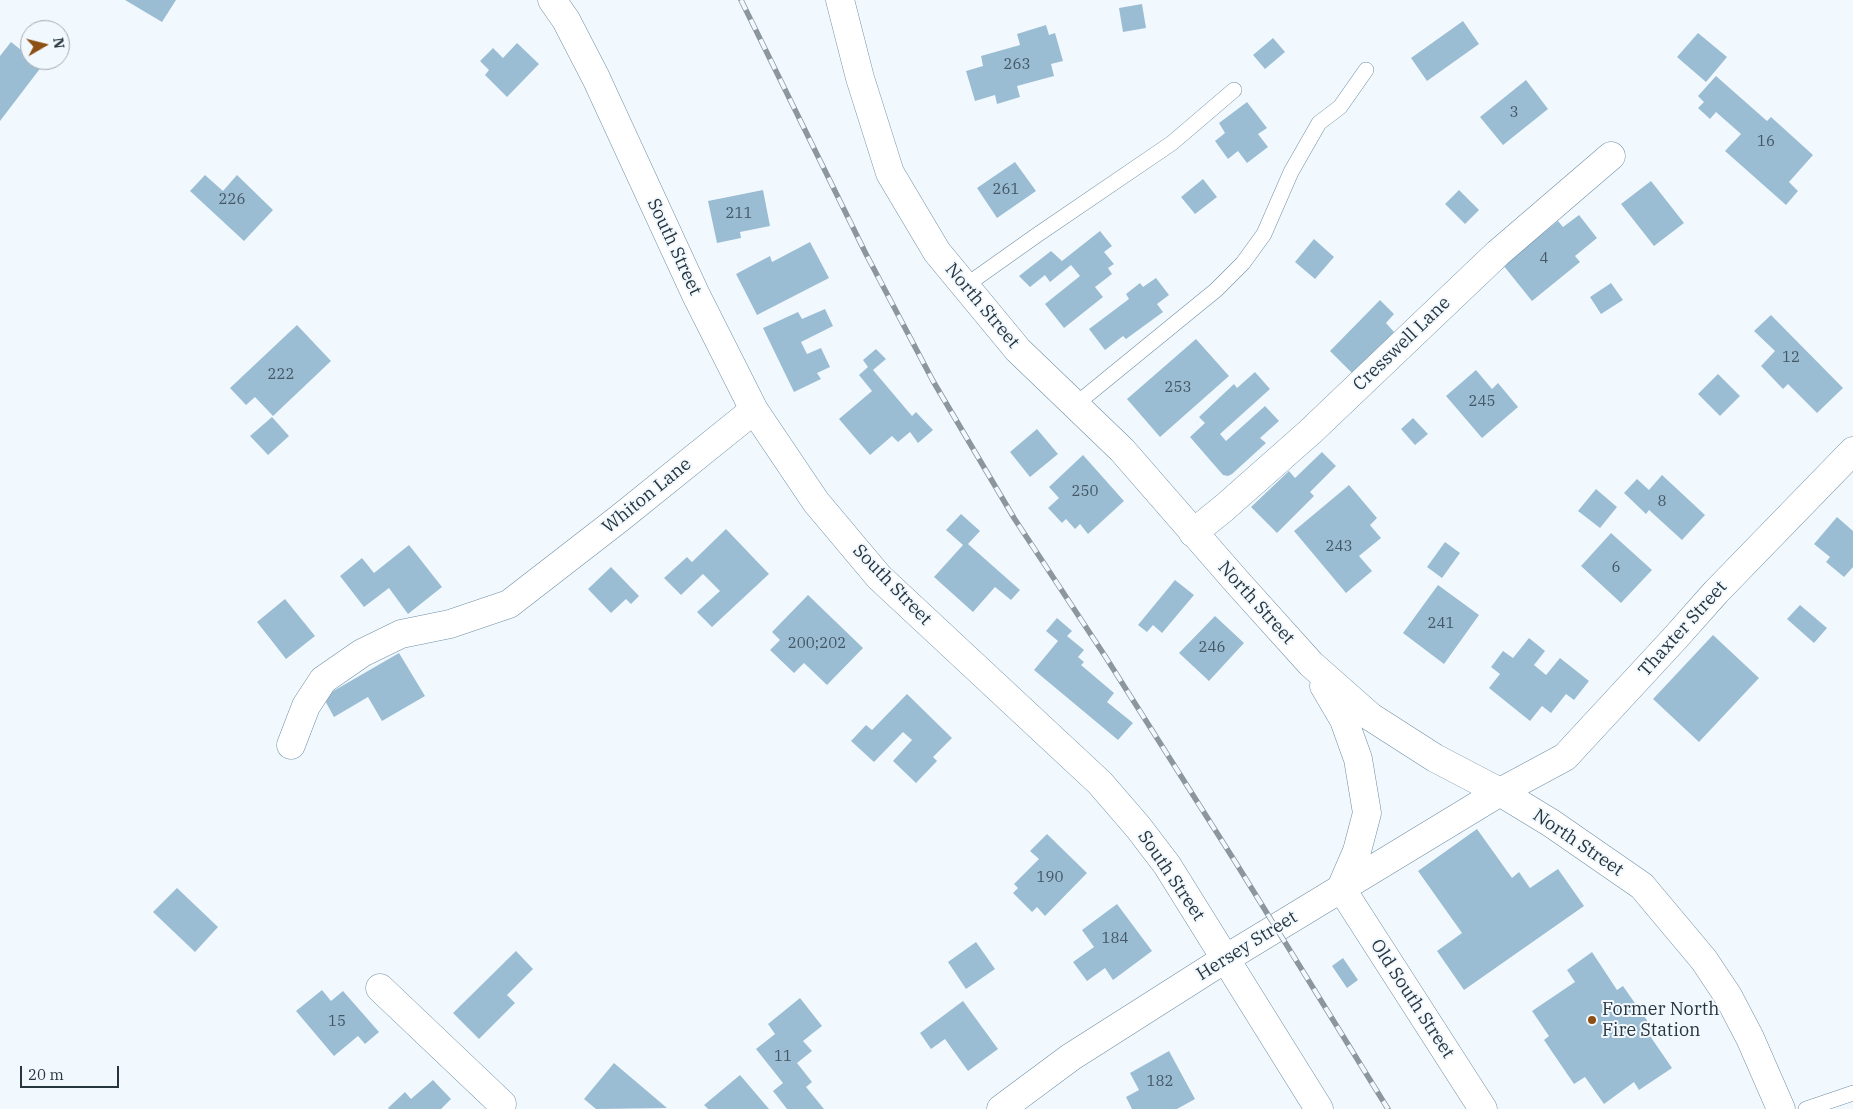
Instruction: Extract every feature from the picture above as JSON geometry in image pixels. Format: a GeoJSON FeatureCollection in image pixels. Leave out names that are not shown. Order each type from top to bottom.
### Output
{"type":"FeatureCollection","features":[{"type":"Feature","properties":{"kind":"street","name":"South Street"},"geometry":{"type":"LineString","coordinates":[[552,0],[566,20],[596,78],[696,295],[754,410],[816,502],[880,577],[1100,783],[1138,827],[1167,865],[1319,1109]]}},
{"type":"Feature","properties":{"kind":"street","name":"North Street"},"geometry":{"type":"LineString","coordinates":[[840,0],[860,78],[890,173],[937,252],[1018,350],[1122,450],[1193,533],[1311,664],[1371,717],[1435,758],[1500,792],[1551,823],[1642,886],[1661,906],[1704,960],[1728,996],[1750,1038],[1781,1109]]}},
{"type":"Feature","properties":{"kind":"street","name":"Cresswell Lane"},"geometry":{"type":"LineString","coordinates":[[1193,533],[1310,432],[1498,253],[1611,156]]}},
{"type":"Feature","properties":{"kind":"street","name":"Whiton Lane"},"geometry":{"type":"LineString","coordinates":[[291,745],[306,706],[323,680],[362,653],[401,634],[450,624],[509,604],[754,410]]}},
{"type":"Feature","properties":{"kind":"street","name":"Thaxter Street"},"geometry":{"type":"LineString","coordinates":[[1500,792],[1565,757],[1676,638],[1716,592],[1853,451]]}},
{"type":"Feature","properties":{"kind":"street"},"geometry":{"type":"LineString","coordinates":[[1311,664],[1344,720],[1358,759],[1365,794],[1367,813],[1357,851],[1340,888]]}},
{"type":"Feature","properties":{"kind":"street","name":"Hersey Street"},"geometry":{"type":"LineString","coordinates":[[1001,1109],[1070,1058],[1225,958],[1500,792]]}},
{"type":"Feature","properties":{"kind":"street","name":"Old South Street"},"geometry":{"type":"LineString","coordinates":[[1340,888],[1483,1109]]}},
{"type":"Feature","properties":{"kind":"street"},"geometry":{"type":"LineString","coordinates":[[380,988],[502,1107]]}},
{"type":"Feature","properties":{"kind":"lane"},"geometry":{"type":"LineString","coordinates":[[1074,405],[1216,290],[1243,263],[1264,234],[1290,172],[1319,123],[1340,107],[1366,70]]}},
{"type":"Feature","properties":{"kind":"lane"},"geometry":{"type":"LineString","coordinates":[[966,286],[1172,143],[1234,90]]}},
{"type":"Feature","properties":{"kind":"lane"},"geometry":{"type":"LineString","coordinates":[[1806,1109],[1853,1093]]}},
{"type":"Feature","properties":{"kind":"building"},"geometry":{"type":"Polygon","coordinates":[[[125,0],[176,0],[162,22],[125,0]]]}},
{"type":"Feature","properties":{"kind":"building"},"geometry":{"type":"Polygon","coordinates":[[[1142,4],[1146,28],[1123,32],[1119,8],[1142,4]]]}},
{"type":"Feature","properties":{"kind":"building"},"geometry":{"type":"Polygon","coordinates":[[[1463,21],[1479,44],[1427,81],[1411,58],[1463,21]]]}},
{"type":"Feature","properties":{"kind":"building"},"geometry":{"type":"Polygon","coordinates":[[[1046,25],[1049,35],[1055,33],[1063,61],[1051,64],[1054,76],[1017,86],[1020,97],[997,104],[995,95],[975,101],[966,71],[983,66],[981,56],[1020,45],[1017,34],[1046,25]]]}},
{"type":"Feature","properties":{"kind":"building"},"geometry":{"type":"Polygon","coordinates":[[[1698,33],[1727,57],[1706,82],[1677,57],[1698,33]]]}},
{"type":"Feature","properties":{"kind":"building"},"geometry":{"type":"Polygon","coordinates":[[[1273,38],[1285,52],[1265,69],[1253,55],[1273,38]]]}},
{"type":"Feature","properties":{"kind":"building"},"geometry":{"type":"Polygon","coordinates":[[[11,42],[20,49],[20,70],[39,70],[0,121],[0,56],[11,42]]]}},
{"type":"Feature","properties":{"kind":"building"},"geometry":{"type":"Polygon","coordinates":[[[517,43],[539,64],[507,97],[485,75],[489,70],[480,61],[493,48],[503,58],[517,43]]]}},
{"type":"Feature","properties":{"kind":"building"},"geometry":{"type":"Polygon","coordinates":[[[1716,76],[1767,121],[1771,117],[1813,155],[1789,182],[1798,191],[1786,205],[1725,151],[1741,134],[1716,112],[1710,119],[1698,108],[1704,102],[1698,96],[1716,76]]]}},
{"type":"Feature","properties":{"kind":"building"},"geometry":{"type":"Polygon","coordinates":[[[1526,80],[1548,109],[1503,145],[1480,117],[1526,80]]]}},
{"type":"Feature","properties":{"kind":"building"},"geometry":{"type":"Polygon","coordinates":[[[1247,102],[1267,128],[1258,134],[1268,147],[1247,163],[1238,151],[1228,159],[1215,141],[1225,133],[1219,123],[1247,102]]]}},
{"type":"Feature","properties":{"kind":"building"},"geometry":{"type":"Polygon","coordinates":[[[1015,162],[1036,191],[997,218],[977,188],[1015,162]]]}},
{"type":"Feature","properties":{"kind":"building"},"geometry":{"type":"Polygon","coordinates":[[[205,175],[223,191],[237,175],[273,210],[244,241],[190,191],[205,175]]]}},
{"type":"Feature","properties":{"kind":"building"},"geometry":{"type":"Polygon","coordinates":[[[1203,179],[1217,197],[1195,214],[1181,197],[1203,179]]]}},
{"type":"Feature","properties":{"kind":"building"},"geometry":{"type":"Polygon","coordinates":[[[1651,181],[1684,223],[1654,246],[1621,204],[1651,181]]]}},
{"type":"Feature","properties":{"kind":"building"},"geometry":{"type":"Polygon","coordinates":[[[763,190],[770,226],[740,232],[741,238],[717,243],[708,201],[763,190]]]}},
{"type":"Feature","properties":{"kind":"building"},"geometry":{"type":"Polygon","coordinates":[[[1459,190],[1479,210],[1465,224],[1445,204],[1459,190]]]}},
{"type":"Feature","properties":{"kind":"building"},"geometry":{"type":"Polygon","coordinates":[[[1579,215],[1597,238],[1575,256],[1580,262],[1532,301],[1503,265],[1558,221],[1563,227],[1579,215]]]}},
{"type":"Feature","properties":{"kind":"building"},"geometry":{"type":"Polygon","coordinates":[[[1100,231],[1112,246],[1104,252],[1114,264],[1108,268],[1112,274],[1095,287],[1103,297],[1064,328],[1045,304],[1080,276],[1071,265],[1050,282],[1045,275],[1030,287],[1019,276],[1051,251],[1062,261],[1100,231]]]}},
{"type":"Feature","properties":{"kind":"building"},"geometry":{"type":"Polygon","coordinates":[[[1314,239],[1334,257],[1315,279],[1295,262],[1314,239]]]}},
{"type":"Feature","properties":{"kind":"building"},"geometry":{"type":"Polygon","coordinates":[[[810,242],[829,278],[757,315],[736,274],[770,256],[772,262],[810,242]]]}},
{"type":"Feature","properties":{"kind":"building"},"geometry":{"type":"Polygon","coordinates":[[[1156,278],[1169,295],[1157,304],[1163,312],[1126,339],[1123,336],[1105,350],[1089,329],[1129,299],[1126,294],[1140,283],[1143,287],[1156,278]]]}},
{"type":"Feature","properties":{"kind":"building"},"geometry":{"type":"Polygon","coordinates":[[[1611,283],[1623,300],[1601,314],[1590,297],[1611,283]]]}},
{"type":"Feature","properties":{"kind":"building"},"geometry":{"type":"Polygon","coordinates":[[[1380,300],[1394,314],[1386,323],[1394,332],[1353,374],[1330,351],[1380,300]]]}},
{"type":"Feature","properties":{"kind":"building"},"geometry":{"type":"Polygon","coordinates":[[[825,309],[833,326],[801,342],[807,354],[821,348],[830,367],[817,373],[821,379],[794,392],[763,328],[798,312],[802,319],[825,309]]]}},
{"type":"Feature","properties":{"kind":"building"},"geometry":{"type":"Polygon","coordinates":[[[1771,315],[1843,388],[1817,413],[1788,384],[1783,389],[1761,366],[1775,351],[1754,331],[1771,315]]]}},
{"type":"Feature","properties":{"kind":"building"},"geometry":{"type":"Polygon","coordinates":[[[297,325],[331,361],[273,416],[255,397],[246,405],[230,388],[297,325]]]}},
{"type":"Feature","properties":{"kind":"building"},"geometry":{"type":"Polygon","coordinates":[[[1196,339],[1229,376],[1160,437],[1127,399],[1196,339]]]}},
{"type":"Feature","properties":{"kind":"building"},"geometry":{"type":"Polygon","coordinates":[[[876,349],[886,359],[873,370],[912,416],[916,412],[933,430],[918,443],[910,432],[898,442],[892,436],[870,455],[839,419],[872,391],[859,375],[868,367],[863,360],[876,349]]]}},
{"type":"Feature","properties":{"kind":"building"},"geometry":{"type":"Polygon","coordinates":[[[1476,370],[1492,389],[1498,383],[1518,407],[1482,438],[1446,396],[1476,370]]]}},
{"type":"Feature","properties":{"kind":"building"},"geometry":{"type":"Polygon","coordinates":[[[1255,372],[1270,389],[1220,434],[1226,441],[1265,406],[1279,421],[1260,438],[1266,443],[1232,474],[1228,476],[1223,475],[1190,437],[1205,423],[1199,417],[1234,384],[1237,388],[1255,372]]]}},
{"type":"Feature","properties":{"kind":"building"},"geometry":{"type":"Polygon","coordinates":[[[1718,374],[1740,396],[1720,416],[1698,394],[1718,374]]]}},
{"type":"Feature","properties":{"kind":"building"},"geometry":{"type":"Polygon","coordinates":[[[272,417],[289,436],[268,455],[250,436],[272,417]]]}},
{"type":"Feature","properties":{"kind":"building"},"geometry":{"type":"Polygon","coordinates":[[[1413,418],[1428,434],[1415,445],[1401,429],[1413,418]]]}},
{"type":"Feature","properties":{"kind":"building"},"geometry":{"type":"Polygon","coordinates":[[[1037,429],[1058,454],[1030,477],[1010,452],[1037,429]]]}},
{"type":"Feature","properties":{"kind":"building"},"geometry":{"type":"Polygon","coordinates":[[[1322,452],[1336,466],[1310,492],[1314,496],[1277,533],[1251,507],[1289,471],[1295,478],[1322,452]]]}},
{"type":"Feature","properties":{"kind":"building"},"geometry":{"type":"Polygon","coordinates":[[[1083,455],[1124,501],[1088,534],[1080,524],[1075,529],[1066,519],[1062,523],[1048,508],[1059,498],[1049,487],[1083,455]]]}},
{"type":"Feature","properties":{"kind":"building"},"geometry":{"type":"Polygon","coordinates":[[[1662,475],[1705,515],[1682,540],[1649,510],[1646,514],[1624,493],[1637,479],[1649,490],[1662,475]]]}},
{"type":"Feature","properties":{"kind":"building"},"geometry":{"type":"Polygon","coordinates":[[[1349,485],[1377,518],[1370,525],[1381,538],[1359,556],[1372,571],[1346,593],[1294,531],[1349,485]]]}},
{"type":"Feature","properties":{"kind":"building"},"geometry":{"type":"Polygon","coordinates":[[[1596,489],[1617,507],[1600,528],[1578,511],[1596,489]]]}},
{"type":"Feature","properties":{"kind":"building"},"geometry":{"type":"Polygon","coordinates":[[[961,514],[980,531],[968,544],[1020,590],[1011,600],[995,587],[973,612],[934,577],[963,545],[946,530],[961,514]]]}},
{"type":"Feature","properties":{"kind":"building"},"geometry":{"type":"Polygon","coordinates":[[[1837,517],[1853,531],[1853,567],[1844,577],[1826,562],[1830,557],[1814,544],[1837,517]]]}},
{"type":"Feature","properties":{"kind":"building"},"geometry":{"type":"Polygon","coordinates":[[[726,529],[769,574],[712,627],[697,612],[720,591],[703,574],[681,595],[664,578],[687,557],[692,562],[726,529]]]}},
{"type":"Feature","properties":{"kind":"building"},"geometry":{"type":"Polygon","coordinates":[[[1611,533],[1652,570],[1621,603],[1581,566],[1611,533]]]}},
{"type":"Feature","properties":{"kind":"building"},"geometry":{"type":"Polygon","coordinates":[[[1445,542],[1460,553],[1442,578],[1427,567],[1445,542]]]}},
{"type":"Feature","properties":{"kind":"building"},"geometry":{"type":"Polygon","coordinates":[[[409,545],[442,587],[408,614],[389,588],[364,607],[340,576],[362,558],[374,573],[409,545]]]}},
{"type":"Feature","properties":{"kind":"building"},"geometry":{"type":"Polygon","coordinates":[[[611,567],[639,596],[631,604],[626,599],[611,613],[588,589],[611,567]]]}},
{"type":"Feature","properties":{"kind":"building"},"geometry":{"type":"Polygon","coordinates":[[[1175,580],[1194,595],[1162,633],[1153,625],[1147,632],[1138,625],[1175,580]]]}},
{"type":"Feature","properties":{"kind":"building"},"geometry":{"type":"Polygon","coordinates":[[[1438,585],[1479,615],[1444,664],[1403,633],[1438,585]]]}},
{"type":"Feature","properties":{"kind":"building"},"geometry":{"type":"Polygon","coordinates":[[[808,595],[863,648],[827,685],[804,663],[794,673],[770,650],[780,640],[772,632],[808,595]]]}},
{"type":"Feature","properties":{"kind":"building"},"geometry":{"type":"Polygon","coordinates":[[[285,599],[315,636],[286,659],[257,622],[285,599]]]}},
{"type":"Feature","properties":{"kind":"building"},"geometry":{"type":"Polygon","coordinates":[[[1800,605],[1827,628],[1814,643],[1787,619],[1800,605]]]}},
{"type":"Feature","properties":{"kind":"building"},"geometry":{"type":"Polygon","coordinates":[[[1215,616],[1244,643],[1209,681],[1179,653],[1215,616]]]}},
{"type":"Feature","properties":{"kind":"building"},"geometry":{"type":"Polygon","coordinates":[[[1057,618],[1072,631],[1067,636],[1084,650],[1078,657],[1084,662],[1081,665],[1114,693],[1107,702],[1133,723],[1118,740],[1034,670],[1058,641],[1046,631],[1057,618]]]}},
{"type":"Feature","properties":{"kind":"building"},"geometry":{"type":"Polygon","coordinates":[[[1713,635],[1759,678],[1699,742],[1653,699],[1713,635]]]}},
{"type":"Feature","properties":{"kind":"building"},"geometry":{"type":"Polygon","coordinates":[[[1529,638],[1545,651],[1534,665],[1546,675],[1560,658],[1589,681],[1574,700],[1566,694],[1551,713],[1542,706],[1530,721],[1489,688],[1500,674],[1491,667],[1503,651],[1513,658],[1529,638]]]}},
{"type":"Feature","properties":{"kind":"building"},"geometry":{"type":"Polygon","coordinates":[[[399,653],[425,696],[382,721],[368,697],[334,717],[323,697],[399,653]]]}},
{"type":"Feature","properties":{"kind":"building"},"geometry":{"type":"Polygon","coordinates":[[[907,694],[952,738],[933,757],[937,761],[916,783],[893,761],[912,740],[903,732],[874,762],[851,741],[866,725],[872,730],[907,694]]]}},
{"type":"Feature","properties":{"kind":"building"},"geometry":{"type":"Polygon","coordinates":[[[1477,829],[1512,878],[1519,872],[1530,888],[1558,869],[1584,906],[1464,990],[1437,951],[1462,933],[1418,871],[1477,829]]]}},
{"type":"Feature","properties":{"kind":"building"},"geometry":{"type":"Polygon","coordinates":[[[1047,834],[1087,873],[1045,916],[1037,907],[1032,912],[1013,893],[1018,888],[1014,884],[1039,859],[1030,851],[1047,834]]]}},
{"type":"Feature","properties":{"kind":"building"},"geometry":{"type":"Polygon","coordinates":[[[177,888],[218,927],[195,952],[153,912],[177,888]]]}},
{"type":"Feature","properties":{"kind":"building"},"geometry":{"type":"Polygon","coordinates":[[[1117,904],[1152,951],[1113,980],[1105,968],[1087,981],[1073,962],[1094,947],[1082,930],[1117,904]]]}},
{"type":"Feature","properties":{"kind":"building"},"geometry":{"type":"Polygon","coordinates":[[[976,942],[995,969],[966,989],[948,962],[976,942]]]}},
{"type":"Feature","properties":{"kind":"building"},"geometry":{"type":"Polygon","coordinates":[[[516,951],[533,969],[507,995],[515,1003],[479,1039],[453,1013],[516,951]]]}},
{"type":"Feature","properties":{"kind":"building","name":"Former North Fire Station"},"geometry":{"type":"Polygon","coordinates":[[[1592,952],[1617,990],[1623,986],[1653,1029],[1648,1033],[1672,1068],[1639,1090],[1634,1082],[1604,1104],[1585,1077],[1574,1084],[1544,1040],[1549,1036],[1532,1011],[1575,982],[1567,970],[1592,952]]]}},
{"type":"Feature","properties":{"kind":"building"},"geometry":{"type":"Polygon","coordinates":[[[1343,958],[1358,980],[1347,988],[1332,966],[1343,958]]]}},
{"type":"Feature","properties":{"kind":"building"},"geometry":{"type":"Polygon","coordinates":[[[322,990],[331,1001],[343,991],[379,1032],[365,1044],[358,1036],[334,1056],[296,1011],[322,990]]]}},
{"type":"Feature","properties":{"kind":"building"},"geometry":{"type":"Polygon","coordinates":[[[800,998],[822,1026],[803,1041],[812,1051],[797,1063],[812,1082],[806,1087],[824,1109],[787,1109],[773,1091],[783,1083],[756,1049],[775,1034],[768,1024],[800,998]]]}},
{"type":"Feature","properties":{"kind":"building"},"geometry":{"type":"Polygon","coordinates":[[[963,1001],[998,1049],[968,1071],[945,1039],[931,1049],[920,1033],[963,1001]]]}},
{"type":"Feature","properties":{"kind":"building"},"geometry":{"type":"Polygon","coordinates":[[[1169,1051],[1195,1099],[1177,1109],[1132,1109],[1126,1097],[1139,1090],[1130,1073],[1169,1051]]]}},
{"type":"Feature","properties":{"kind":"building"},"geometry":{"type":"Polygon","coordinates":[[[614,1063],[667,1108],[596,1109],[584,1099],[614,1063]]]}},
{"type":"Feature","properties":{"kind":"building"},"geometry":{"type":"Polygon","coordinates":[[[740,1075],[769,1109],[708,1109],[704,1105],[740,1075]]]}},
{"type":"Feature","properties":{"kind":"building"},"geometry":{"type":"Polygon","coordinates":[[[433,1080],[451,1099],[441,1109],[388,1108],[405,1092],[411,1099],[433,1080]]]}},
{"type":"Feature","properties":{"kind":"railway"},"geometry":{"type":"LineString","coordinates":[[741,0],[866,254],[933,381],[1014,518],[1105,656],[1236,863],[1388,1109]]}},
{"type":"Feature","properties":{"kind":"place","name":"Former North Fire Station"},"geometry":{"type":"Point","coordinates":[1592,1020]}}]}
